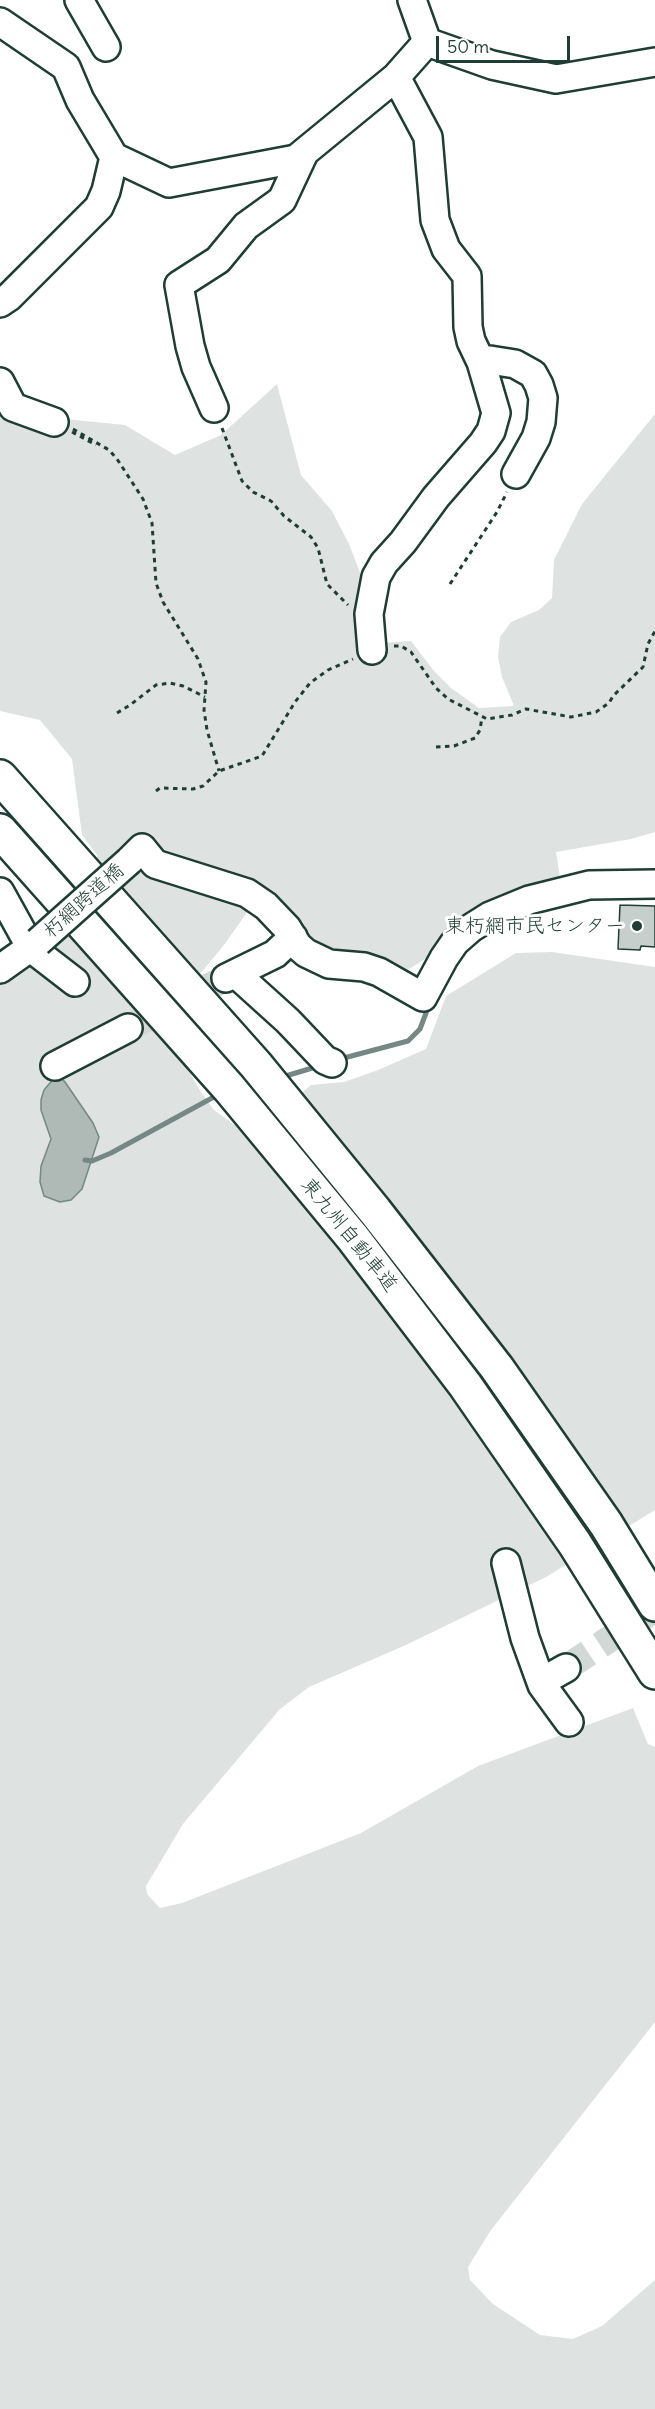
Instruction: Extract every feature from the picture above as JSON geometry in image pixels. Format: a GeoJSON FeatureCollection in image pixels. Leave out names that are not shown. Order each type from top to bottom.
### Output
{"type":"FeatureCollection","features":[{"type":"Feature","properties":{"kind":"highway","name":"東九州自動車道"},"geometry":{"type":"LineString","coordinates":[[0,777],[256,1065],[375,1211],[497,1368],[606,1524],[655,1604]]}},
{"type":"Feature","properties":{"kind":"highway","name":"東九州自動車道"},"geometry":{"type":"LineString","coordinates":[[0,831],[229,1088],[354,1238],[465,1385],[575,1544],[655,1672]]}},
{"type":"Feature","properties":{"kind":"street"},"geometry":{"type":"LineString","coordinates":[[79,0],[106,47]]}},
{"type":"Feature","properties":{"kind":"street"},"geometry":{"type":"LineString","coordinates":[[412,0],[427,42]]}},
{"type":"Feature","properties":{"kind":"street"},"geometry":{"type":"LineString","coordinates":[[0,22],[66,68],[80,100],[114,157],[169,183],[296,159],[396,77],[427,42]]}},
{"type":"Feature","properties":{"kind":"street"},"geometry":{"type":"LineString","coordinates":[[427,42],[492,65],[556,79],[655,62]]}},
{"type":"Feature","properties":{"kind":"street"},"geometry":{"type":"LineString","coordinates":[[371,641],[371,597],[376,577],[384,563],[403,542],[436,497],[483,443],[491,430],[496,413],[468,327],[467,276],[446,249],[435,220],[428,137],[396,77]]}},
{"type":"Feature","properties":{"kind":"street"},"geometry":{"type":"LineString","coordinates":[[214,408],[196,367],[190,346],[179,285],[218,260],[246,226],[282,200],[304,153]]}},
{"type":"Feature","properties":{"kind":"street"},"geometry":{"type":"LineString","coordinates":[[0,303],[9,297],[99,207],[106,191],[114,157]]}},
{"type":"Feature","properties":{"kind":"street"},"geometry":{"type":"LineString","coordinates":[[481,362],[490,360],[515,364],[533,374],[539,385],[543,398],[542,422],[516,474]]}},
{"type":"Feature","properties":{"kind":"street"},"geometry":{"type":"LineString","coordinates":[[0,382],[13,407],[54,422]]}},
{"type":"Feature","properties":{"kind":"street","name":"朽網跨道橋"},"geometry":{"type":"LineString","coordinates":[[0,969],[35,945],[142,848],[155,864],[247,893],[266,906],[293,937]]}},
{"type":"Feature","properties":{"kind":"street"},"geometry":{"type":"LineString","coordinates":[[332,1063],[325,1060],[288,1021],[231,976],[275,954],[293,937],[298,946],[329,964],[364,967],[379,972],[423,997],[455,942],[490,916],[529,900],[589,885],[655,884]]}},
{"type":"Feature","properties":{"kind":"street"},"geometry":{"type":"LineString","coordinates":[[0,892],[35,945],[75,982]]}},
{"type":"Feature","properties":{"kind":"street"},"geometry":{"type":"LineString","coordinates":[[55,1066],[128,1028]]}},
{"type":"Feature","properties":{"kind":"street"},"geometry":{"type":"LineString","coordinates":[[506,1563],[525,1638],[541,1682],[569,1722]]}},
{"type":"Feature","properties":{"kind":"street"},"geometry":{"type":"LineString","coordinates":[[541,1682],[566,1668]]}},
{"type":"Feature","properties":{"kind":"path"},"geometry":{"type":"LineString","coordinates":[[214,408],[242,482],[253,492],[271,501],[284,516],[312,537],[318,548],[327,584],[360,616],[371,641]]}},
{"type":"Feature","properties":{"kind":"path"},"geometry":{"type":"LineString","coordinates":[[54,422],[77,431],[108,450],[132,479],[143,499],[152,523],[156,582],[163,602],[198,659],[206,682],[207,730],[219,771]]}},
{"type":"Feature","properties":{"kind":"path"},"geometry":{"type":"LineString","coordinates":[[450,584],[496,512],[516,474]]}},
{"type":"Feature","properties":{"kind":"path"},"geometry":{"type":"LineString","coordinates":[[156,791],[160,788],[193,789],[202,786],[219,771],[262,756],[295,702],[310,683],[371,641],[401,645],[411,652],[436,687],[448,699],[487,719],[512,716],[526,709],[571,717],[596,712],[609,704],[613,696],[643,667],[648,644],[655,631]]}},
{"type":"Feature","properties":{"kind":"path"},"geometry":{"type":"LineString","coordinates":[[117,713],[156,685],[170,683],[183,686],[205,697]]}},
{"type":"Feature","properties":{"kind":"path"},"geometry":{"type":"LineString","coordinates":[[436,747],[454,746],[475,738],[480,730],[482,717]]}},
{"type":"Feature","properties":{"kind":"shaded area"},"geometry":{"type":"Polygon","coordinates":[[[277,384],[301,475],[332,511],[349,544],[364,583],[381,643],[411,641],[434,671],[451,688],[479,708],[514,706],[502,677],[498,657],[500,637],[511,622],[539,610],[552,598],[554,560],[582,504],[655,414],[655,832],[631,839],[556,852],[561,884],[443,948],[396,977],[299,940],[265,887],[224,945],[190,986],[182,1003],[177,1029],[180,1056],[201,1092],[214,1110],[250,1136],[311,1085],[344,1082],[426,1049],[446,996],[516,953],[552,952],[655,967],[655,1510],[546,1577],[406,1645],[309,1687],[280,1709],[183,1824],[146,1886],[147,1894],[160,1908],[182,1903],[361,1833],[478,1766],[633,1708],[648,1744],[655,1747],[655,2022],[491,2230],[468,2267],[470,2280],[493,2304],[540,2335],[573,2339],[602,2326],[655,2280],[655,2409],[0,2409],[0,948],[54,919],[96,876],[97,855],[82,835],[72,759],[40,720],[0,711],[0,417],[5,413],[125,425],[175,455],[221,435],[277,384]]]}},
{"type":"Feature","properties":{"kind":"shaded area"},"geometry":{"type":"Polygon","coordinates":[[[55,1077],[60,1077],[65,1082],[93,1123],[99,1137],[82,1189],[71,1200],[60,1202],[44,1196],[40,1182],[41,1166],[51,1139],[41,1110],[41,1100],[44,1090],[55,1077]]]}},
{"type":"Feature","properties":{"kind":"building","name":"東朽網市民センター"},"geometry":{"type":"Polygon","coordinates":[[[620,905],[655,906],[655,947],[641,946],[640,950],[618,949],[620,905]]]}},
{"type":"Feature","properties":{"kind":"waterway"},"geometry":{"type":"LineString","coordinates":[[340,1059],[408,1041],[420,1029],[429,1005]]}},
{"type":"Feature","properties":{"kind":"waterway"},"geometry":{"type":"LineString","coordinates":[[279,1078],[319,1066]]}},
{"type":"Feature","properties":{"kind":"waterway"},"geometry":{"type":"LineString","coordinates":[[85,1160],[92,1161],[111,1153],[212,1098],[222,1095]]}},
{"type":"Feature","properties":{"kind":"tunnel"},"geometry":{"type":"LineString","coordinates":[[128,1028],[226,978]]}},
{"type":"Feature","properties":{"kind":"tunnel"},"geometry":{"type":"LineString","coordinates":[[566,1668],[655,1609]]}},
{"type":"Feature","properties":{"kind":"place","name":"東朽網市民センター"},"geometry":{"type":"Point","coordinates":[637,926]}}]}
